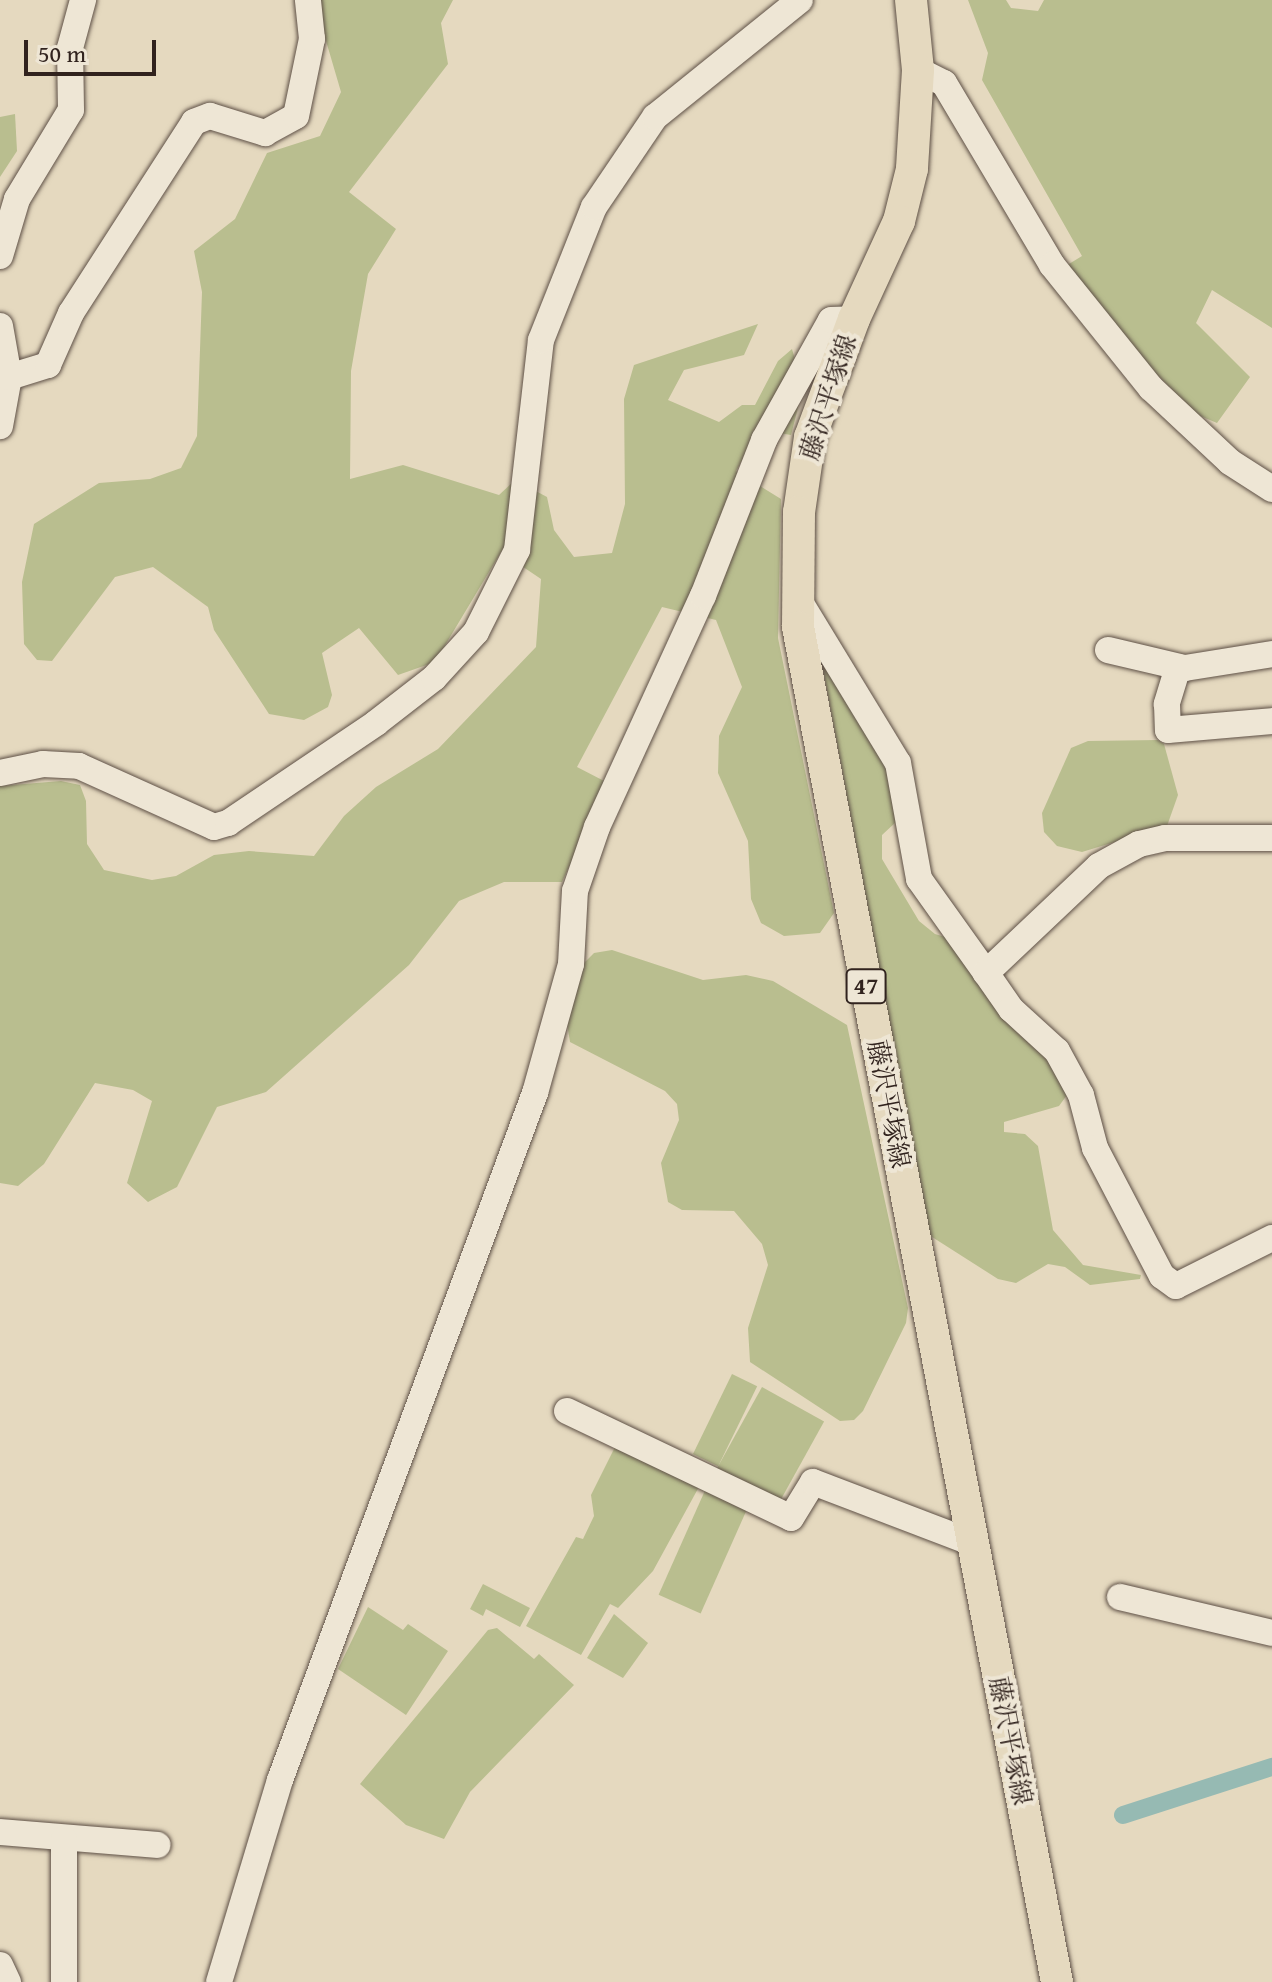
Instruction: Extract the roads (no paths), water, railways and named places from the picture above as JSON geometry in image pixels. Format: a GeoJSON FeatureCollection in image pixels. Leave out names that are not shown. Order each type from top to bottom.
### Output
{"type":"FeatureCollection","features":[{"type":"Feature","properties":{"kind":"main road","name":"藤沢平塚線"},"geometry":{"type":"LineString","coordinates":[[911,0],[918,70],[912,169],[902,208],[854,319],[810,437],[799,512],[798,627],[1057,1982]]}},
{"type":"Feature","properties":{"kind":"street"},"geometry":{"type":"LineString","coordinates":[[0,256],[17,199],[71,110],[70,48],[83,0]]}},
{"type":"Feature","properties":{"kind":"street"},"geometry":{"type":"LineString","coordinates":[[9,377],[48,365],[71,313],[194,122],[210,116],[265,133],[296,116],[312,39],[308,0]]}},
{"type":"Feature","properties":{"kind":"street"},"geometry":{"type":"LineString","coordinates":[[0,773],[43,764],[79,766],[214,827],[228,823],[376,723],[434,678],[476,632],[503,586],[517,550],[541,340],[594,207],[655,117],[800,0]]}},
{"type":"Feature","properties":{"kind":"street"},"geometry":{"type":"LineString","coordinates":[[918,70],[944,83],[1052,265],[1151,388],[1230,462],[1272,489]]}},
{"type":"Feature","properties":{"kind":"street"},"geometry":{"type":"LineString","coordinates":[[219,1982],[280,1780],[535,1093],[571,964],[575,891],[597,827],[703,596],[764,440],[831,320],[854,319]]}},
{"type":"Feature","properties":{"kind":"street"},"geometry":{"type":"LineString","coordinates":[[0,326],[9,377],[0,426]]}},
{"type":"Feature","properties":{"kind":"street"},"geometry":{"type":"LineString","coordinates":[[797,597],[898,763],[919,879],[1011,1009],[1057,1051],[1081,1095],[1095,1148],[1162,1276],[1176,1286],[1272,1238]]}},
{"type":"Feature","properties":{"kind":"street"},"geometry":{"type":"LineString","coordinates":[[1108,650],[1178,667],[1272,654]]}},
{"type":"Feature","properties":{"kind":"street"},"geometry":{"type":"LineString","coordinates":[[1178,667],[1167,704],[1168,730],[1272,721]]}},
{"type":"Feature","properties":{"kind":"street"},"geometry":{"type":"LineString","coordinates":[[986,973],[1099,866],[1139,844],[1165,838],[1272,838]]}},
{"type":"Feature","properties":{"kind":"street"},"geometry":{"type":"LineString","coordinates":[[567,1411],[791,1518],[813,1482],[973,1543]]}},
{"type":"Feature","properties":{"kind":"street"},"geometry":{"type":"LineString","coordinates":[[1120,1597],[1272,1633]]}},
{"type":"Feature","properties":{"kind":"street"},"geometry":{"type":"LineString","coordinates":[[0,1832],[157,1845]]}},
{"type":"Feature","properties":{"kind":"street"},"geometry":{"type":"LineString","coordinates":[[64,1839],[64,1982]]}},
{"type":"Feature","properties":{"kind":"street"},"geometry":{"type":"LineString","coordinates":[[0,1965],[8,1982]]}},
{"type":"Feature","properties":{"kind":"waterway"},"geometry":{"type":"LineString","coordinates":[[1123,1815],[1272,1767]]}}]}
